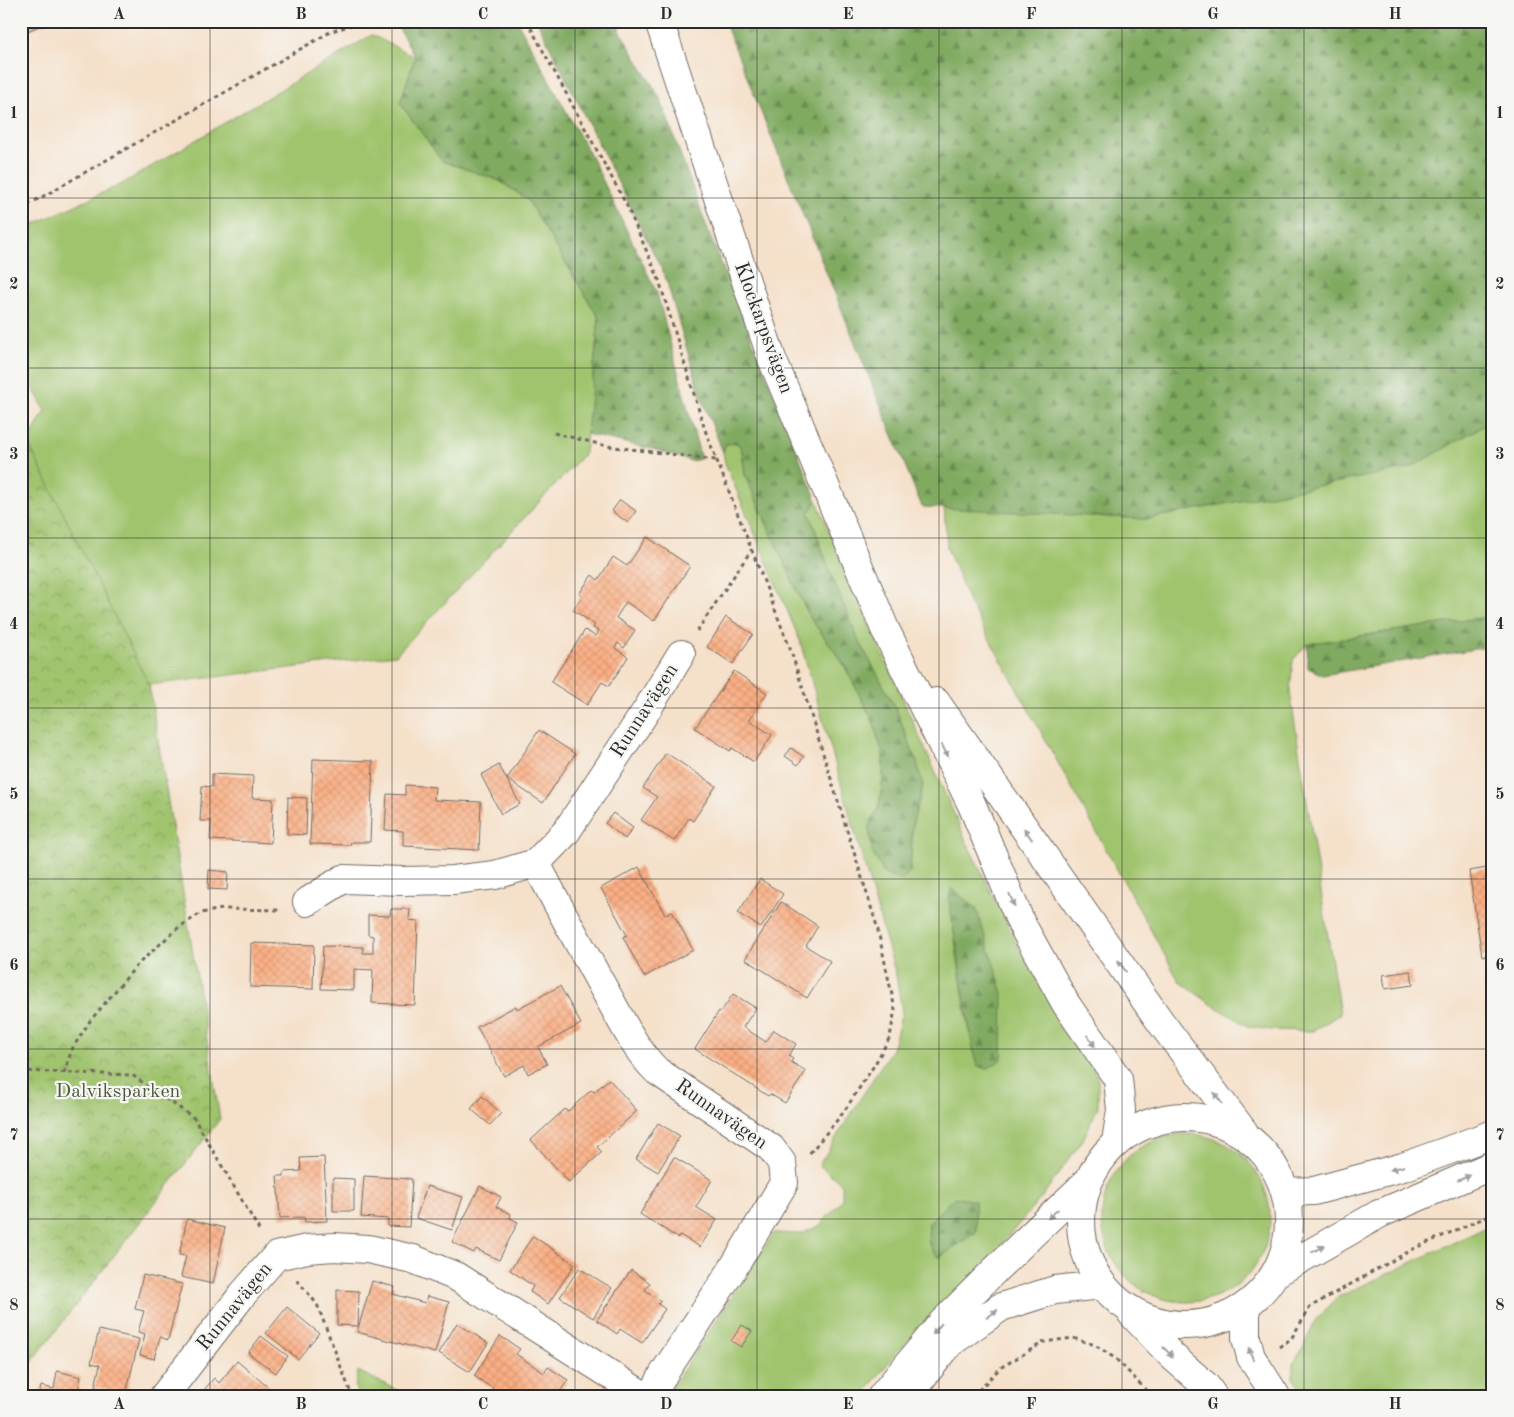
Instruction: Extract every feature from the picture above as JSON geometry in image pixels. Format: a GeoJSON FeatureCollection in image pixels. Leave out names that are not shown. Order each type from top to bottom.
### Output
{"type":"FeatureCollection","features":[{"type":"Feature","properties":{"kind":"street","name":"Klockarpsvägen"},"geometry":{"type":"LineString","coordinates":[[659,21],[772,359],[884,629]]}},
{"type":"Feature","properties":{"kind":"street"},"geometry":{"type":"LineString","coordinates":[[884,629],[1156,1016],[1247,1136],[1271,1161],[1286,1192],[1289,1234],[1284,1254],[1276,1273],[1262,1291],[1246,1306],[1230,1315],[1213,1321],[1190,1325],[1154,1320],[1122,1304]]}},
{"type":"Feature","properties":{"kind":"street"},"geometry":{"type":"LineString","coordinates":[[884,629],[972,805],[1021,923],[1066,1004],[1118,1079],[1120,1110],[1116,1142]]}},
{"type":"Feature","properties":{"kind":"street","name":"Runnavägen"},"geometry":{"type":"LineString","coordinates":[[307,902],[343,879],[453,880],[495,875],[536,862],[566,832],[646,712],[681,654]]}},
{"type":"Feature","properties":{"kind":"street","name":"Runnavägen"},"geometry":{"type":"LineString","coordinates":[[536,862],[604,990],[647,1062],[771,1148],[782,1163],[784,1183]]}},
{"type":"Feature","properties":{"kind":"street"},"geometry":{"type":"LineString","coordinates":[[1213,1396],[1206,1386],[1172,1356],[1102,1284],[1092,1269],[1085,1252],[1081,1234],[1083,1198],[1088,1181],[1100,1160],[1116,1142],[1152,1121],[1180,1116],[1209,1119],[1222,1123],[1247,1136]]}},
{"type":"Feature","properties":{"kind":"street"},"geometry":{"type":"LineString","coordinates":[[1286,1192],[1314,1191],[1394,1170],[1493,1134]]}},
{"type":"Feature","properties":{"kind":"street"},"geometry":{"type":"LineString","coordinates":[[1276,1273],[1379,1214],[1493,1166]]}},
{"type":"Feature","properties":{"kind":"street"},"geometry":{"type":"LineString","coordinates":[[882,1396],[942,1323],[1088,1181]]}},
{"type":"Feature","properties":{"kind":"street"},"geometry":{"type":"LineString","coordinates":[[652,1396],[664,1373],[732,1270],[784,1183]]}},
{"type":"Feature","properties":{"kind":"street","name":"Runnavägen"},"geometry":{"type":"LineString","coordinates":[[164,1396],[243,1294],[276,1256],[307,1248],[334,1247],[368,1249],[413,1259],[457,1277],[644,1396]]}},
{"type":"Feature","properties":{"kind":"street"},"geometry":{"type":"LineString","coordinates":[[907,1396],[950,1344],[1001,1307],[1056,1290],[1102,1284]]}},
{"type":"Feature","properties":{"kind":"street"},"geometry":{"type":"LineString","coordinates":[[1246,1306],[1246,1338],[1251,1357],[1276,1396]]}},
{"type":"Feature","properties":{"kind":"path"},"geometry":{"type":"LineString","coordinates":[[21,209],[332,31],[366,21]]}},
{"type":"Feature","properties":{"kind":"path"},"geometry":{"type":"LineString","coordinates":[[527,21],[626,204],[658,277],[688,379],[716,460],[791,651],[824,751],[877,926],[896,1010],[890,1037],[876,1064],[843,1113],[784,1183]]}},
{"type":"Feature","properties":{"kind":"path"},"geometry":{"type":"LineString","coordinates":[[554,433],[607,446],[716,460]]}},
{"type":"Feature","properties":{"kind":"path"},"geometry":{"type":"LineString","coordinates":[[681,654],[752,548]]}},
{"type":"Feature","properties":{"kind":"path"},"geometry":{"type":"LineString","coordinates":[[64,1073],[72,1049],[90,1021],[138,964],[178,928],[202,913],[223,909],[286,910],[307,902]]}},
{"type":"Feature","properties":{"kind":"path"},"geometry":{"type":"LineString","coordinates":[[21,1071],[132,1075],[194,1118],[276,1256],[317,1304],[352,1396]]}},
{"type":"Feature","properties":{"kind":"path"},"geometry":{"type":"LineString","coordinates":[[1251,1357],[1272,1351],[1291,1338],[1310,1307],[1416,1248],[1493,1214]]}},
{"type":"Feature","properties":{"kind":"path"},"geometry":{"type":"LineString","coordinates":[[973,1396],[1000,1368],[1044,1342],[1073,1338],[1095,1345],[1116,1360],[1152,1396]]}},
{"type":"Feature","properties":{"kind":"green space"},"geometry":{"type":"Polygon","coordinates":[[[395,21],[517,21],[594,162],[657,293],[701,459],[691,461],[660,451],[587,434],[599,318],[527,199],[498,180],[442,161],[400,103],[415,57],[395,21]]]}},
{"type":"Feature","properties":{"kind":"green space"},"geometry":{"type":"Polygon","coordinates":[[[537,21],[617,21],[620,31],[660,98],[709,233],[817,501],[809,512],[831,575],[857,637],[895,707],[917,762],[923,786],[913,822],[910,871],[902,880],[885,875],[872,852],[869,827],[879,806],[883,778],[883,754],[873,721],[843,663],[811,619],[796,589],[745,475],[742,451],[738,443],[726,444],[723,452],[701,397],[665,276],[537,21]]]}},
{"type":"Feature","properties":{"kind":"green space"},"geometry":{"type":"Polygon","coordinates":[[[724,21],[1493,21],[1493,420],[1410,468],[1146,519],[922,507],[724,21]]]}},
{"type":"Feature","properties":{"kind":"green space"},"geometry":{"type":"Polygon","coordinates":[[[372,35],[415,57],[400,103],[442,161],[498,180],[527,199],[599,318],[585,453],[396,655],[149,685],[21,491],[21,454],[45,411],[21,365],[21,230],[122,184],[372,35]]]}},
{"type":"Feature","properties":{"kind":"green space"},"geometry":{"type":"Polygon","coordinates":[[[1493,420],[1493,616],[1307,644],[1293,660],[1290,692],[1340,1014],[1313,1031],[1271,1030],[1247,1026],[1211,1004],[1179,981],[970,604],[947,548],[944,507],[1146,519],[1410,468],[1493,420]]]}},
{"type":"Feature","properties":{"kind":"green space","name":"Dalviksparken"},"geometry":{"type":"Polygon","coordinates":[[[21,429],[149,685],[220,1119],[21,1376],[21,429]]]}},
{"type":"Feature","properties":{"kind":"green space"},"geometry":{"type":"Polygon","coordinates":[[[738,442],[742,451],[745,475],[796,589],[811,619],[843,663],[873,721],[883,754],[883,778],[879,806],[869,827],[910,871],[913,822],[922,786],[917,762],[895,707],[857,637],[831,575],[809,512],[817,501],[846,572],[967,843],[1028,966],[1078,1040],[1098,1078],[1098,1107],[1083,1140],[1041,1198],[979,1271],[897,1352],[862,1396],[666,1396],[774,1233],[801,1234],[819,1226],[842,1201],[842,1184],[819,1165],[893,1047],[902,1012],[896,975],[800,641],[725,463],[723,452],[726,444],[738,442]],[[951,889],[949,900],[961,983],[968,1025],[978,1066],[951,889]]]}},
{"type":"Feature","properties":{"kind":"green space"},"geometry":{"type":"Polygon","coordinates":[[[1493,616],[1493,646],[1323,675],[1308,668],[1307,644],[1493,616]]]}},
{"type":"Feature","properties":{"kind":"green space"},"geometry":{"type":"Polygon","coordinates":[[[951,888],[976,908],[1003,993],[1002,1059],[987,1069],[978,1066],[972,1045],[949,900],[951,888]]]}},
{"type":"Feature","properties":{"kind":"green space"},"geometry":{"type":"Polygon","coordinates":[[[1186,1134],[1210,1138],[1225,1144],[1233,1148],[1251,1165],[1256,1171],[1266,1194],[1270,1218],[1266,1242],[1260,1257],[1256,1265],[1239,1283],[1233,1288],[1210,1298],[1186,1302],[1162,1298],[1147,1292],[1139,1288],[1121,1271],[1116,1265],[1106,1242],[1102,1218],[1106,1194],[1112,1179],[1116,1171],[1133,1153],[1139,1148],[1162,1138],[1186,1134]]]}},
{"type":"Feature","properties":{"kind":"green space"},"geometry":{"type":"Polygon","coordinates":[[[954,1197],[975,1201],[976,1232],[939,1258],[930,1246],[929,1222],[954,1197]]]}},
{"type":"Feature","properties":{"kind":"green space"},"geometry":{"type":"Polygon","coordinates":[[[1493,1224],[1493,1396],[1306,1396],[1293,1378],[1293,1364],[1303,1348],[1316,1319],[1338,1297],[1493,1224]]]}},
{"type":"Feature","properties":{"kind":"green space"},"geometry":{"type":"Polygon","coordinates":[[[358,1371],[409,1396],[358,1396],[355,1387],[358,1371]]]}},
{"type":"Feature","properties":{"kind":"building"},"geometry":{"type":"Polygon","coordinates":[[[21,21],[50,21],[21,34],[21,21]]]}},
{"type":"Feature","properties":{"kind":"building"},"geometry":{"type":"Polygon","coordinates":[[[620,500],[636,511],[628,523],[612,511],[620,500]]]}},
{"type":"Feature","properties":{"kind":"building"},"geometry":{"type":"Polygon","coordinates":[[[647,537],[690,566],[654,621],[626,602],[616,618],[635,630],[624,648],[618,643],[615,648],[628,657],[609,686],[602,682],[587,705],[551,682],[585,630],[595,636],[598,631],[593,628],[595,625],[573,610],[582,596],[579,594],[592,575],[598,580],[613,557],[627,566],[647,537]]]}},
{"type":"Feature","properties":{"kind":"building"},"geometry":{"type":"Polygon","coordinates":[[[726,617],[753,634],[733,664],[707,647],[726,617]]]}},
{"type":"Feature","properties":{"kind":"building"},"geometry":{"type":"Polygon","coordinates":[[[734,671],[767,693],[749,720],[772,735],[754,762],[732,748],[730,751],[695,728],[734,671]]]}},
{"type":"Feature","properties":{"kind":"building"},"geometry":{"type":"Polygon","coordinates":[[[539,730],[575,754],[543,803],[507,779],[539,730]]]}},
{"type":"Feature","properties":{"kind":"building"},"geometry":{"type":"Polygon","coordinates":[[[791,748],[804,757],[798,765],[785,756],[791,748]]]}},
{"type":"Feature","properties":{"kind":"building"},"geometry":{"type":"Polygon","coordinates":[[[666,753],[716,786],[693,821],[689,818],[674,841],[641,820],[657,797],[643,788],[666,753]]]}},
{"type":"Feature","properties":{"kind":"building"},"geometry":{"type":"Polygon","coordinates":[[[313,759],[373,761],[370,842],[351,842],[350,845],[310,844],[313,759]]]}},
{"type":"Feature","properties":{"kind":"building"},"geometry":{"type":"Polygon","coordinates":[[[499,765],[520,804],[501,814],[481,775],[499,765]]]}},
{"type":"Feature","properties":{"kind":"building"},"geometry":{"type":"Polygon","coordinates":[[[212,774],[253,776],[252,798],[273,799],[271,843],[210,840],[211,821],[200,821],[202,786],[212,787],[212,774]]]}},
{"type":"Feature","properties":{"kind":"building"},"geometry":{"type":"Polygon","coordinates":[[[405,785],[435,787],[434,800],[481,802],[479,850],[403,846],[403,831],[385,830],[387,794],[405,795],[405,785]]]}},
{"type":"Feature","properties":{"kind":"building"},"geometry":{"type":"Polygon","coordinates":[[[288,797],[307,798],[306,835],[287,834],[288,797]]]}},
{"type":"Feature","properties":{"kind":"building"},"geometry":{"type":"Polygon","coordinates":[[[613,813],[633,828],[625,839],[605,823],[613,813]]]}},
{"type":"Feature","properties":{"kind":"building"},"geometry":{"type":"Polygon","coordinates":[[[639,867],[665,915],[672,911],[693,950],[644,977],[623,937],[627,935],[601,888],[639,867]]]}},
{"type":"Feature","properties":{"kind":"building"},"geometry":{"type":"Polygon","coordinates":[[[1493,867],[1493,954],[1482,956],[1469,871],[1493,867]]]}},
{"type":"Feature","properties":{"kind":"building"},"geometry":{"type":"Polygon","coordinates":[[[209,870],[228,872],[227,890],[208,889],[209,870]]]}},
{"type":"Feature","properties":{"kind":"building"},"geometry":{"type":"Polygon","coordinates":[[[760,879],[783,894],[761,928],[738,913],[760,879]]]}},
{"type":"Feature","properties":{"kind":"building"},"geometry":{"type":"Polygon","coordinates":[[[781,902],[818,926],[806,946],[830,961],[807,998],[745,959],[781,902]]]}},
{"type":"Feature","properties":{"kind":"building"},"geometry":{"type":"Polygon","coordinates":[[[391,909],[410,909],[409,920],[418,921],[415,1005],[372,1003],[373,970],[354,969],[354,990],[321,989],[323,946],[363,947],[363,953],[373,953],[373,936],[368,935],[368,915],[390,916],[391,909]]]}},
{"type":"Feature","properties":{"kind":"building"},"geometry":{"type":"Polygon","coordinates":[[[251,943],[314,945],[313,989],[250,987],[251,943]]]}},
{"type":"Feature","properties":{"kind":"building"},"geometry":{"type":"Polygon","coordinates":[[[1411,971],[1413,985],[1385,989],[1383,975],[1411,971]]]}},
{"type":"Feature","properties":{"kind":"building"},"geometry":{"type":"Polygon","coordinates":[[[560,986],[581,1024],[538,1047],[547,1064],[528,1074],[524,1065],[504,1076],[477,1027],[516,1006],[517,1009],[560,986]]]}},
{"type":"Feature","properties":{"kind":"building"},"geometry":{"type":"Polygon","coordinates":[[[733,994],[756,1008],[743,1027],[766,1042],[774,1030],[796,1044],[789,1056],[793,1059],[791,1062],[806,1071],[785,1103],[770,1094],[768,1096],[695,1049],[719,1011],[721,1012],[733,994]]]}},
{"type":"Feature","properties":{"kind":"building"},"geometry":{"type":"Polygon","coordinates":[[[609,1079],[637,1111],[597,1147],[602,1152],[569,1182],[531,1140],[565,1109],[567,1112],[591,1090],[594,1092],[609,1079]]]}},
{"type":"Feature","properties":{"kind":"building"},"geometry":{"type":"Polygon","coordinates":[[[482,1096],[501,1113],[490,1125],[471,1109],[482,1096]]]}},
{"type":"Feature","properties":{"kind":"building"},"geometry":{"type":"Polygon","coordinates":[[[658,1123],[680,1136],[658,1172],[636,1159],[658,1123]]]}},
{"type":"Feature","properties":{"kind":"building"},"geometry":{"type":"Polygon","coordinates":[[[324,1157],[327,1221],[305,1222],[304,1217],[280,1218],[277,1176],[284,1176],[284,1172],[301,1171],[300,1158],[324,1157]]]}},
{"type":"Feature","properties":{"kind":"building"},"geometry":{"type":"Polygon","coordinates":[[[674,1157],[712,1180],[696,1207],[717,1220],[700,1247],[680,1235],[678,1238],[640,1214],[674,1157]]]}},
{"type":"Feature","properties":{"kind":"building"},"geometry":{"type":"Polygon","coordinates":[[[364,1176],[412,1179],[409,1227],[388,1226],[388,1219],[361,1217],[364,1176]]]}},
{"type":"Feature","properties":{"kind":"building"},"geometry":{"type":"Polygon","coordinates":[[[333,1178],[354,1179],[354,1211],[333,1211],[333,1178]]]}},
{"type":"Feature","properties":{"kind":"building"},"geometry":{"type":"Polygon","coordinates":[[[427,1186],[463,1197],[452,1230],[416,1218],[427,1186]]]}},
{"type":"Feature","properties":{"kind":"building"},"geometry":{"type":"Polygon","coordinates":[[[480,1186],[501,1197],[496,1207],[511,1214],[510,1218],[518,1222],[499,1260],[476,1249],[474,1253],[452,1242],[480,1186]]]}},
{"type":"Feature","properties":{"kind":"building"},"geometry":{"type":"Polygon","coordinates":[[[187,1219],[225,1228],[213,1284],[181,1277],[186,1256],[179,1255],[187,1219]]]}},
{"type":"Feature","properties":{"kind":"building"},"geometry":{"type":"Polygon","coordinates":[[[533,1236],[575,1264],[548,1304],[530,1292],[533,1286],[510,1270],[533,1236]]]}},
{"type":"Feature","properties":{"kind":"building"},"geometry":{"type":"Polygon","coordinates":[[[579,1268],[612,1288],[593,1318],[560,1297],[579,1268]]]}},
{"type":"Feature","properties":{"kind":"building"},"geometry":{"type":"Polygon","coordinates":[[[631,1270],[650,1283],[645,1290],[661,1301],[658,1304],[665,1309],[642,1343],[620,1329],[617,1334],[597,1320],[631,1270]]]}},
{"type":"Feature","properties":{"kind":"building"},"geometry":{"type":"Polygon","coordinates":[[[143,1275],[182,1284],[168,1340],[160,1337],[154,1359],[140,1355],[145,1334],[138,1332],[144,1311],[135,1309],[143,1275]]]}},
{"type":"Feature","properties":{"kind":"building"},"geometry":{"type":"Polygon","coordinates":[[[372,1281],[395,1287],[393,1294],[425,1303],[427,1296],[449,1302],[435,1353],[357,1332],[372,1281]]]}},
{"type":"Feature","properties":{"kind":"building"},"geometry":{"type":"Polygon","coordinates":[[[337,1290],[359,1291],[358,1326],[337,1325],[337,1290]]]}},
{"type":"Feature","properties":{"kind":"building"},"geometry":{"type":"Polygon","coordinates":[[[287,1307],[319,1333],[298,1359],[266,1333],[287,1307]]]}},
{"type":"Feature","properties":{"kind":"building"},"geometry":{"type":"Polygon","coordinates":[[[457,1323],[488,1343],[470,1372],[439,1353],[457,1323]]]}},
{"type":"Feature","properties":{"kind":"building"},"geometry":{"type":"Polygon","coordinates":[[[742,1325],[752,1331],[741,1347],[731,1341],[742,1325]]]}},
{"type":"Feature","properties":{"kind":"building"},"geometry":{"type":"Polygon","coordinates":[[[99,1330],[139,1339],[126,1394],[95,1387],[100,1365],[91,1363],[99,1330]]]}},
{"type":"Feature","properties":{"kind":"building"},"geometry":{"type":"Polygon","coordinates":[[[261,1336],[288,1356],[276,1373],[248,1353],[261,1336]]]}},
{"type":"Feature","properties":{"kind":"building"},"geometry":{"type":"Polygon","coordinates":[[[500,1336],[520,1349],[516,1354],[544,1373],[548,1367],[568,1380],[557,1396],[504,1396],[474,1376],[500,1336]]]}},
{"type":"Feature","properties":{"kind":"building"},"geometry":{"type":"Polygon","coordinates":[[[237,1361],[269,1388],[263,1396],[199,1396],[214,1378],[219,1383],[237,1361]]]}},
{"type":"Feature","properties":{"kind":"building"},"geometry":{"type":"Polygon","coordinates":[[[57,1371],[81,1377],[78,1390],[99,1396],[39,1396],[41,1386],[54,1389],[57,1371]]]}}]}
